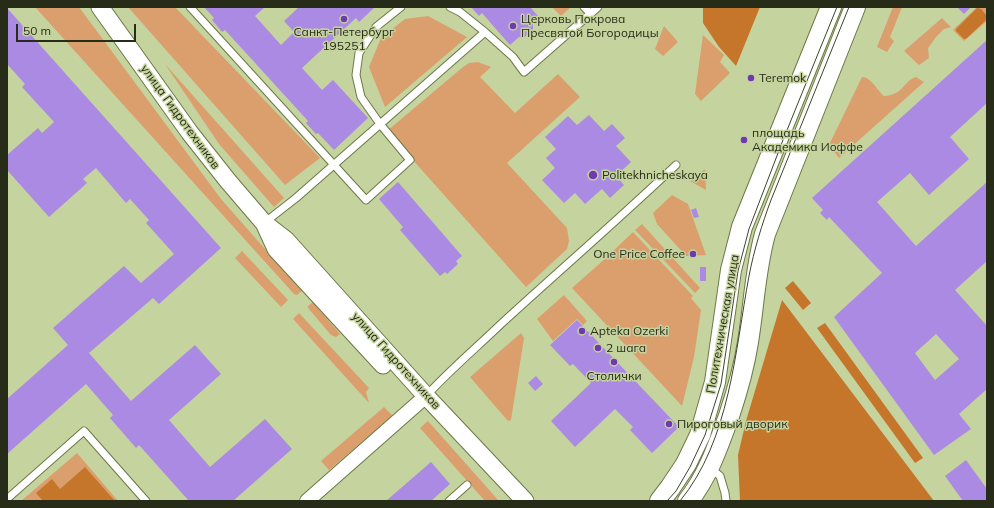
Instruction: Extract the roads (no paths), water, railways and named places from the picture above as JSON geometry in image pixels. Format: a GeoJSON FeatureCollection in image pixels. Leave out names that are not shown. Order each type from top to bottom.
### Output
{"type":"FeatureCollection","features":[{"type":"Feature","properties":{"kind":"main road","name":"Политехническая улица"},"geometry":{"type":"LineString","coordinates":[[660,501],[686,464],[700,435],[715,382],[730,270],[742,227],[831,7]]}},
{"type":"Feature","properties":{"kind":"main road","name":"Политехническая улица"},"geometry":{"type":"LineString","coordinates":[[688,501],[709,467],[719,444],[738,388],[748,343],[755,282],[760,252],[765,234],[855,7]]}},
{"type":"Feature","properties":{"kind":"street","name":"улица Гидротехников"},"geometry":{"type":"LineString","coordinates":[[100,7],[228,182],[264,224],[286,240],[510,501]]}},
{"type":"Feature","properties":{"kind":"street","name":"улица Гидротехников"},"geometry":{"type":"LineString","coordinates":[[422,399],[525,501]]}},
{"type":"Feature","properties":{"kind":"street"},"geometry":{"type":"LineString","coordinates":[[307,501],[422,399]]}},
{"type":"Feature","properties":{"kind":"lane"},"geometry":{"type":"LineString","coordinates":[[190,7],[366,200],[410,160],[380,124],[361,97],[356,74],[359,53],[376,26],[401,7]]}},
{"type":"Feature","properties":{"kind":"lane"},"geometry":{"type":"LineString","coordinates":[[450,7],[460,12],[485,32],[513,57],[524,72],[598,7]]}},
{"type":"Feature","properties":{"kind":"lane"},"geometry":{"type":"LineString","coordinates":[[584,7],[590,13]]}},
{"type":"Feature","properties":{"kind":"lane"},"geometry":{"type":"LineString","coordinates":[[264,224],[334,165],[485,32]]}},
{"type":"Feature","properties":{"kind":"lane"},"geometry":{"type":"LineString","coordinates":[[422,399],[676,165]]}},
{"type":"Feature","properties":{"kind":"lane"},"geometry":{"type":"LineString","coordinates":[[7,499],[84,431],[146,501]]}},
{"type":"Feature","properties":{"kind":"lane"},"geometry":{"type":"LineString","coordinates":[[709,467],[720,476],[726,501]]}},
{"type":"Feature","properties":{"kind":"lane"},"geometry":{"type":"LineString","coordinates":[[449,501],[467,485]]}},
{"type":"Feature","properties":{"kind":"tram line"},"geometry":{"type":"LineString","coordinates":[[667,501],[676,491],[690,467],[705,435],[721,384],[738,271],[749,229],[837,7]]}},
{"type":"Feature","properties":{"kind":"tram line"},"geometry":{"type":"LineString","coordinates":[[680,501],[697,477],[710,451],[720,423],[734,364],[751,266],[761,228],[849,7]]}},
{"type":"Feature","properties":{"kind":"place","name":"Санкт-Петербург 195251"},"geometry":{"type":"Point","coordinates":[344,19]}},
{"type":"Feature","properties":{"kind":"place","name":"Церковь Покрова Пресвятой Богородицы"},"geometry":{"type":"Point","coordinates":[513,26]}},
{"type":"Feature","properties":{"kind":"place","name":"Teremok"},"geometry":{"type":"Point","coordinates":[751,78]}},
{"type":"Feature","properties":{"kind":"place","name":"площадь Академика Иоффе"},"geometry":{"type":"Point","coordinates":[744,140]}},
{"type":"Feature","properties":{"kind":"place","name":"Politekhnicheskaya"},"geometry":{"type":"Point","coordinates":[593,175]}},
{"type":"Feature","properties":{"kind":"place","name":"One Price Coffee"},"geometry":{"type":"Point","coordinates":[693,254]}},
{"type":"Feature","properties":{"kind":"place","name":"Apteka Ozerki"},"geometry":{"type":"Point","coordinates":[582,331]}},
{"type":"Feature","properties":{"kind":"place","name":"2 шага"},"geometry":{"type":"Point","coordinates":[598,348]}},
{"type":"Feature","properties":{"kind":"place","name":"Столички"},"geometry":{"type":"Point","coordinates":[614,362]}},
{"type":"Feature","properties":{"kind":"place","name":"Пироговый дворик"},"geometry":{"type":"Point","coordinates":[669,424]}}]}
